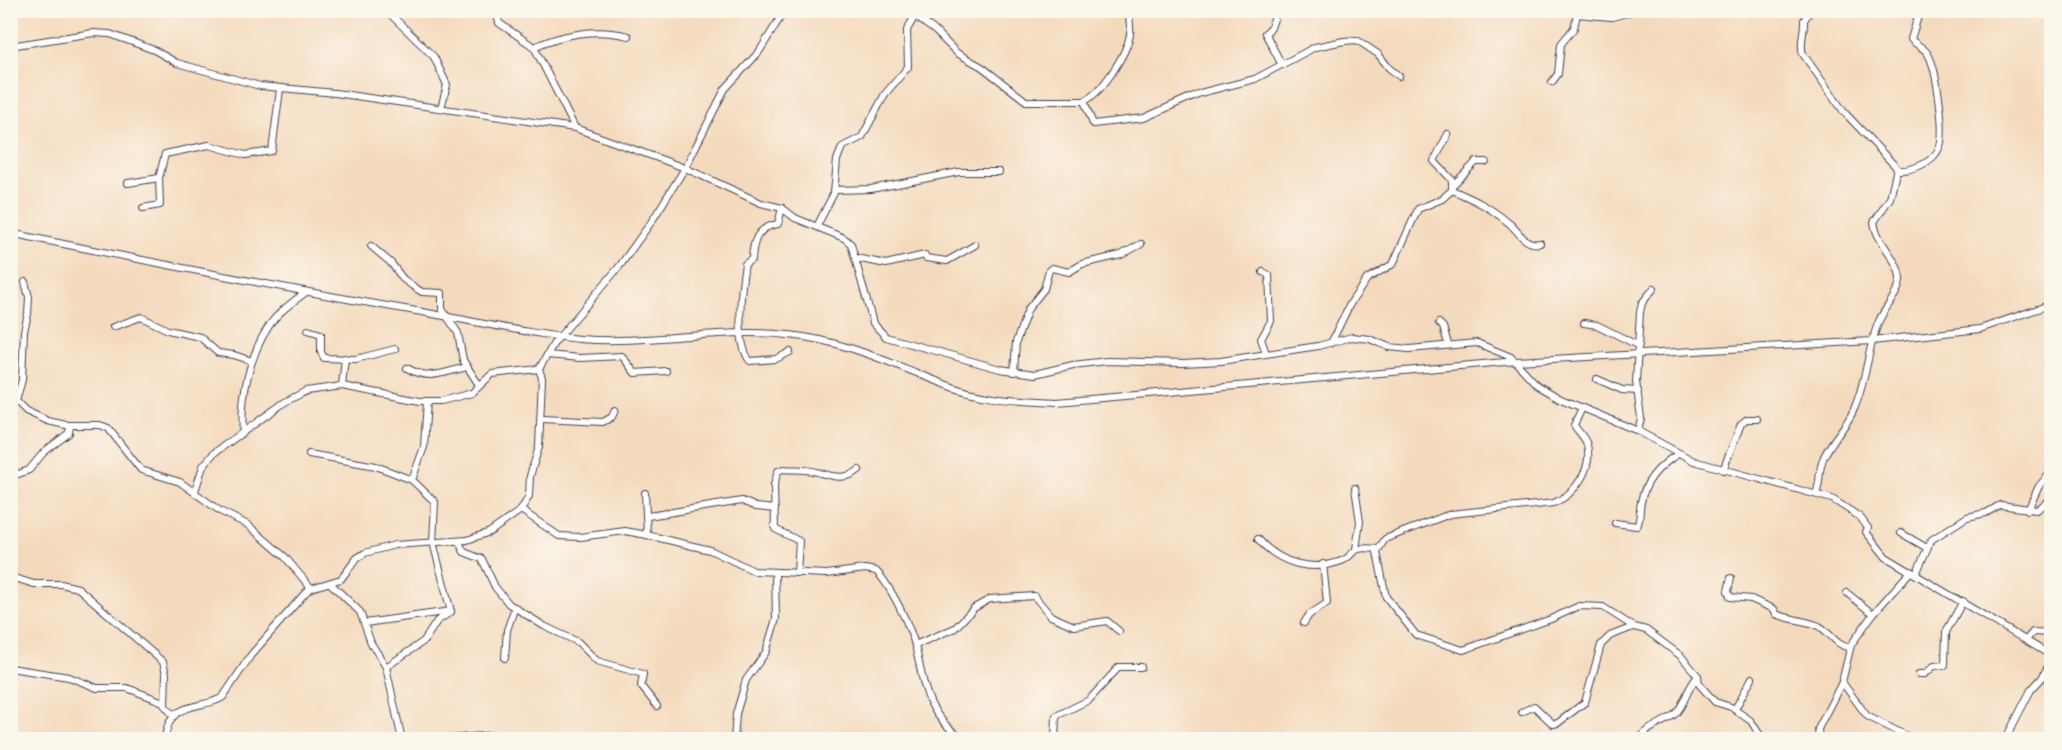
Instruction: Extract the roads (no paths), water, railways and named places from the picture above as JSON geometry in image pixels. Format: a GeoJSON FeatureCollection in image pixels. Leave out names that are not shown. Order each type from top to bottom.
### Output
{"type":"FeatureCollection","features":[{"type":"Feature","properties":{"kind":"street"},"geometry":{"type":"LineString","coordinates":[[386,10],[434,57],[447,85],[441,108]]}},
{"type":"Feature","properties":{"kind":"street"},"geometry":{"type":"LineString","coordinates":[[496,10],[499,23],[534,47],[575,128]]}},
{"type":"Feature","properties":{"kind":"street"},"geometry":{"type":"LineString","coordinates":[[195,491],[207,460],[219,449],[278,407],[306,391],[342,387],[426,401],[466,395],[498,373],[534,372],[539,369],[559,336],[619,267],[685,168],[725,89],[759,52],[785,10]]}},
{"type":"Feature","properties":{"kind":"street"},"geometry":{"type":"LineString","coordinates":[[817,226],[835,190],[837,165],[842,147],[862,137],[885,94],[909,67],[907,30],[915,13],[957,53],[982,67],[1026,101],[1084,101],[1106,84],[1127,42],[1130,31],[1128,10]]}},
{"type":"Feature","properties":{"kind":"street"},"geometry":{"type":"LineString","coordinates":[[1277,10],[1271,28],[1265,33],[1282,65]]}},
{"type":"Feature","properties":{"kind":"street"},"geometry":{"type":"LineString","coordinates":[[1552,82],[1558,74],[1561,44],[1574,28],[1577,14],[1612,16],[1637,10]]}},
{"type":"Feature","properties":{"kind":"street"},"geometry":{"type":"LineString","coordinates":[[1811,10],[1804,20],[1806,32],[1801,45],[1803,54],[1844,112],[1892,161],[1897,170],[1890,198],[1874,222],[1875,230],[1896,267],[1899,285],[1880,319],[1872,341],[1869,366],[1854,411],[1824,456],[1820,466],[1821,483],[1816,494]]}},
{"type":"Feature","properties":{"kind":"street"},"geometry":{"type":"LineString","coordinates":[[1897,170],[1927,163],[1940,147],[1940,120],[1932,63],[1927,52],[1911,39],[1920,10]]}},
{"type":"Feature","properties":{"kind":"street"},"geometry":{"type":"LineString","coordinates":[[10,46],[93,33],[110,34],[154,50],[177,63],[280,89],[334,93],[575,128],[685,168],[761,203],[782,207],[795,218],[848,240],[856,258],[873,323],[882,335],[1014,372],[1045,373],[1073,365],[1107,361],[1183,363],[1221,361],[1331,343],[1358,336],[1396,348],[1477,343],[1491,347],[1516,361],[1543,390],[1638,431],[1678,454],[1723,470],[1816,494],[1846,507],[1860,517],[1868,528],[1866,532],[1877,548],[2052,657],[2042,678],[2031,690],[2005,740]]}},
{"type":"Feature","properties":{"kind":"street"},"geometry":{"type":"LineString","coordinates":[[534,47],[583,34],[617,33],[628,36]]}},
{"type":"Feature","properties":{"kind":"street"},"geometry":{"type":"LineString","coordinates":[[1084,101],[1093,124],[1144,118],[1179,100],[1212,89],[1246,83],[1315,47],[1355,40],[1382,56],[1389,68],[1399,76]]}},
{"type":"Feature","properties":{"kind":"street"},"geometry":{"type":"LineString","coordinates":[[143,208],[160,205],[159,178],[165,154],[209,145],[245,155],[272,151],[280,89]]}},
{"type":"Feature","properties":{"kind":"street"},"geometry":{"type":"LineString","coordinates":[[1448,134],[1434,161],[1453,187],[1480,201],[1510,224],[1524,240],[1540,243]]}},
{"type":"Feature","properties":{"kind":"street"},"geometry":{"type":"LineString","coordinates":[[1331,343],[1350,304],[1367,279],[1393,264],[1418,208],[1442,199],[1476,162],[1486,162]]}},
{"type":"Feature","properties":{"kind":"street"},"geometry":{"type":"LineString","coordinates":[[835,190],[872,189],[959,172],[999,172]]}},
{"type":"Feature","properties":{"kind":"street"},"geometry":{"type":"LineString","coordinates":[[128,183],[159,178]]}},
{"type":"Feature","properties":{"kind":"street"},"geometry":{"type":"LineString","coordinates":[[782,207],[777,224],[768,226],[755,239],[752,259],[745,264],[741,310],[742,333],[750,361],[776,359],[790,351]]}},
{"type":"Feature","properties":{"kind":"street"},"geometry":{"type":"LineString","coordinates":[[10,233],[306,292],[559,336],[626,341],[742,333],[788,334],[828,341],[894,362],[949,386],[1009,400],[1058,402],[1516,361],[1872,341],[1980,329],[2052,304]]}},
{"type":"Feature","properties":{"kind":"street"},"geometry":{"type":"LineString","coordinates":[[1014,372],[1016,342],[1028,309],[1044,289],[1049,270],[1052,268],[1069,272],[1082,264],[1121,255],[1141,244]]}},
{"type":"Feature","properties":{"kind":"street"},"geometry":{"type":"LineString","coordinates":[[856,258],[886,264],[925,255],[926,258],[947,261],[975,245]]}},
{"type":"Feature","properties":{"kind":"street"},"geometry":{"type":"LineString","coordinates":[[371,246],[391,262],[403,279],[417,289],[442,293],[442,309],[458,333],[460,353],[479,385]]}},
{"type":"Feature","properties":{"kind":"street"},"geometry":{"type":"LineString","coordinates":[[1263,272],[1269,275],[1272,306],[1270,325],[1261,339],[1266,353]]}},
{"type":"Feature","properties":{"kind":"street"},"geometry":{"type":"LineString","coordinates":[[16,401],[22,380],[24,331],[28,314],[25,282]]}},
{"type":"Feature","properties":{"kind":"street"},"geometry":{"type":"LineString","coordinates":[[1638,431],[1641,418],[1638,391],[1640,312],[1642,303],[1654,288]]}},
{"type":"Feature","properties":{"kind":"street"},"geometry":{"type":"LineString","coordinates":[[243,434],[243,405],[252,361],[269,325],[306,292]]}},
{"type":"Feature","properties":{"kind":"street"},"geometry":{"type":"LineString","coordinates":[[113,327],[141,317],[168,330],[200,337],[218,353],[234,354],[252,361]]}},
{"type":"Feature","properties":{"kind":"street"},"geometry":{"type":"LineString","coordinates":[[1439,323],[1443,327],[1448,345]]}},
{"type":"Feature","properties":{"kind":"street"},"geometry":{"type":"LineString","coordinates":[[1584,323],[1597,325],[1639,346]]}},
{"type":"Feature","properties":{"kind":"street"},"geometry":{"type":"LineString","coordinates":[[308,330],[321,334],[322,357],[359,358],[395,349]]}},
{"type":"Feature","properties":{"kind":"street"},"geometry":{"type":"LineString","coordinates":[[547,355],[588,358],[622,356],[635,373],[666,371]]}},
{"type":"Feature","properties":{"kind":"street"},"geometry":{"type":"LineString","coordinates":[[342,387],[345,358]]}},
{"type":"Feature","properties":{"kind":"street"},"geometry":{"type":"LineString","coordinates":[[407,368],[416,373],[437,377],[468,368]]}},
{"type":"Feature","properties":{"kind":"street"},"geometry":{"type":"LineString","coordinates":[[10,668],[74,678],[97,688],[127,688],[161,701],[172,714],[193,705],[217,700],[223,696],[251,655],[311,588],[344,577],[357,558],[365,553],[395,545],[459,542],[490,532],[521,510],[529,496],[530,476],[540,447],[542,378],[539,369]]}},
{"type":"Feature","properties":{"kind":"street"},"geometry":{"type":"LineString","coordinates":[[1597,379],[1622,390],[1638,391]]}},
{"type":"Feature","properties":{"kind":"street"},"geometry":{"type":"LineString","coordinates":[[10,395],[26,411],[39,417],[69,426],[105,426],[115,434],[141,470],[169,477],[195,491],[220,511],[256,531],[285,557],[311,588]]}},
{"type":"Feature","properties":{"kind":"street"},"geometry":{"type":"LineString","coordinates":[[412,480],[424,447],[426,401]]}},
{"type":"Feature","properties":{"kind":"street"},"geometry":{"type":"LineString","coordinates":[[1582,408],[1574,425],[1585,439],[1587,460],[1579,482],[1569,495],[1554,503],[1450,514],[1386,539],[1378,549],[1386,597],[1416,635],[1451,648],[1471,649],[1579,606],[1603,607],[1634,627],[1646,630],[1681,656],[1698,676],[1699,684],[1715,702],[1735,709],[1751,721],[1763,740]]}},
{"type":"Feature","properties":{"kind":"street"},"geometry":{"type":"LineString","coordinates":[[542,418],[603,422],[612,417],[615,410]]}},
{"type":"Feature","properties":{"kind":"street"},"geometry":{"type":"LineString","coordinates":[[1723,470],[1741,424],[1747,419],[1757,419]]}},
{"type":"Feature","properties":{"kind":"street"},"geometry":{"type":"LineString","coordinates":[[10,477],[29,470],[44,452],[69,433],[69,426]]}},
{"type":"Feature","properties":{"kind":"street"},"geometry":{"type":"LineString","coordinates":[[309,454],[376,466],[412,480],[435,502],[433,542],[451,611]]}},
{"type":"Feature","properties":{"kind":"street"},"geometry":{"type":"LineString","coordinates":[[1615,523],[1637,526],[1643,493],[1650,480],[1656,471],[1678,454]]}},
{"type":"Feature","properties":{"kind":"street"},"geometry":{"type":"LineString","coordinates":[[797,573],[800,542],[776,531],[774,485],[779,470],[818,472],[828,477],[853,475],[859,470]]}},
{"type":"Feature","properties":{"kind":"street"},"geometry":{"type":"LineString","coordinates":[[2028,510],[2039,486],[2052,471]]}},
{"type":"Feature","properties":{"kind":"street"},"geometry":{"type":"LineString","coordinates":[[1258,539],[1275,556],[1301,564],[1323,564],[1345,559],[1356,549],[1360,522],[1355,488]]}},
{"type":"Feature","properties":{"kind":"street"},"geometry":{"type":"LineString","coordinates":[[645,493],[648,516],[647,535]]}},
{"type":"Feature","properties":{"kind":"street"},"geometry":{"type":"LineString","coordinates":[[1819,740],[1818,729],[1842,682],[1850,648],[1873,614],[1913,572],[1931,540],[1967,518],[1986,513],[2000,505],[2037,510],[2052,498]]}},
{"type":"Feature","properties":{"kind":"street"},"geometry":{"type":"LineString","coordinates":[[648,516],[742,501],[756,507],[775,509]]}},
{"type":"Feature","properties":{"kind":"street"},"geometry":{"type":"LineString","coordinates":[[521,510],[550,532],[564,537],[625,531],[710,550],[749,570],[827,574],[865,569],[876,571],[889,590],[915,645],[922,684],[932,708],[949,729],[963,740]]}},
{"type":"Feature","properties":{"kind":"street"},"geometry":{"type":"LineString","coordinates":[[1901,533],[1927,548]]}},
{"type":"Feature","properties":{"kind":"street"},"geometry":{"type":"LineString","coordinates":[[459,542],[465,552],[482,559],[495,586],[509,604],[544,626],[578,642],[597,661],[643,674],[641,686],[657,706]]}},
{"type":"Feature","properties":{"kind":"street"},"geometry":{"type":"LineString","coordinates":[[1356,549],[1378,549]]}},
{"type":"Feature","properties":{"kind":"street"},"geometry":{"type":"LineString","coordinates":[[1304,623],[1309,615],[1327,603],[1323,564]]}},
{"type":"Feature","properties":{"kind":"street"},"geometry":{"type":"LineString","coordinates":[[734,740],[736,714],[746,680],[766,652],[775,623],[775,573]]}},
{"type":"Feature","properties":{"kind":"street"},"geometry":{"type":"LineString","coordinates":[[11,577],[34,584],[73,586],[92,599],[106,615],[163,662],[166,674],[165,705]]}},
{"type":"Feature","properties":{"kind":"street"},"geometry":{"type":"LineString","coordinates":[[1731,578],[1728,591],[1730,597],[1751,599],[1774,609],[1776,614],[1790,620],[1817,625],[1837,644],[1850,648]]}},
{"type":"Feature","properties":{"kind":"street"},"geometry":{"type":"LineString","coordinates":[[330,583],[355,605],[374,649],[386,667],[402,740]]}},
{"type":"Feature","properties":{"kind":"street"},"geometry":{"type":"LineString","coordinates":[[1847,593],[1873,614]]}},
{"type":"Feature","properties":{"kind":"street"},"geometry":{"type":"LineString","coordinates":[[915,645],[956,628],[982,602],[999,597],[1034,596],[1051,616],[1074,626],[1107,621],[1119,631]]}},
{"type":"Feature","properties":{"kind":"street"},"geometry":{"type":"LineString","coordinates":[[1919,675],[1925,674],[1934,666],[1945,665],[1946,632],[1963,601]]}},
{"type":"Feature","properties":{"kind":"street"},"geometry":{"type":"LineString","coordinates":[[505,658],[507,630],[515,607]]}},
{"type":"Feature","properties":{"kind":"street"},"geometry":{"type":"LineString","coordinates":[[365,624],[451,611]]}},
{"type":"Feature","properties":{"kind":"street"},"geometry":{"type":"LineString","coordinates":[[386,667],[427,639],[437,621],[449,615],[451,611]]}},
{"type":"Feature","properties":{"kind":"street"},"geometry":{"type":"LineString","coordinates":[[1522,712],[1534,706],[1553,724],[1562,721],[1585,702],[1594,661],[1601,645],[1610,636],[1634,627]]}},
{"type":"Feature","properties":{"kind":"street"},"geometry":{"type":"LineString","coordinates":[[2026,640],[2033,632],[2052,633]]}},
{"type":"Feature","properties":{"kind":"street"},"geometry":{"type":"LineString","coordinates":[[1055,740],[1056,716],[1089,700],[1119,667],[1141,667]]}},
{"type":"Feature","properties":{"kind":"street"},"geometry":{"type":"LineString","coordinates":[[1639,740],[1649,728],[1675,714],[1689,686],[1698,676]]}},
{"type":"Feature","properties":{"kind":"street"},"geometry":{"type":"LineString","coordinates":[[1735,709],[1752,678]]}},
{"type":"Feature","properties":{"kind":"street"},"geometry":{"type":"LineString","coordinates":[[1842,682],[1867,716],[1915,740]]}},
{"type":"Feature","properties":{"kind":"street"},"geometry":{"type":"LineString","coordinates":[[165,740],[169,725],[179,712]]}},
{"type":"Feature","properties":{"kind":"street"},"geometry":{"type":"LineString","coordinates":[[436,740],[495,735],[505,740]]}}]}
